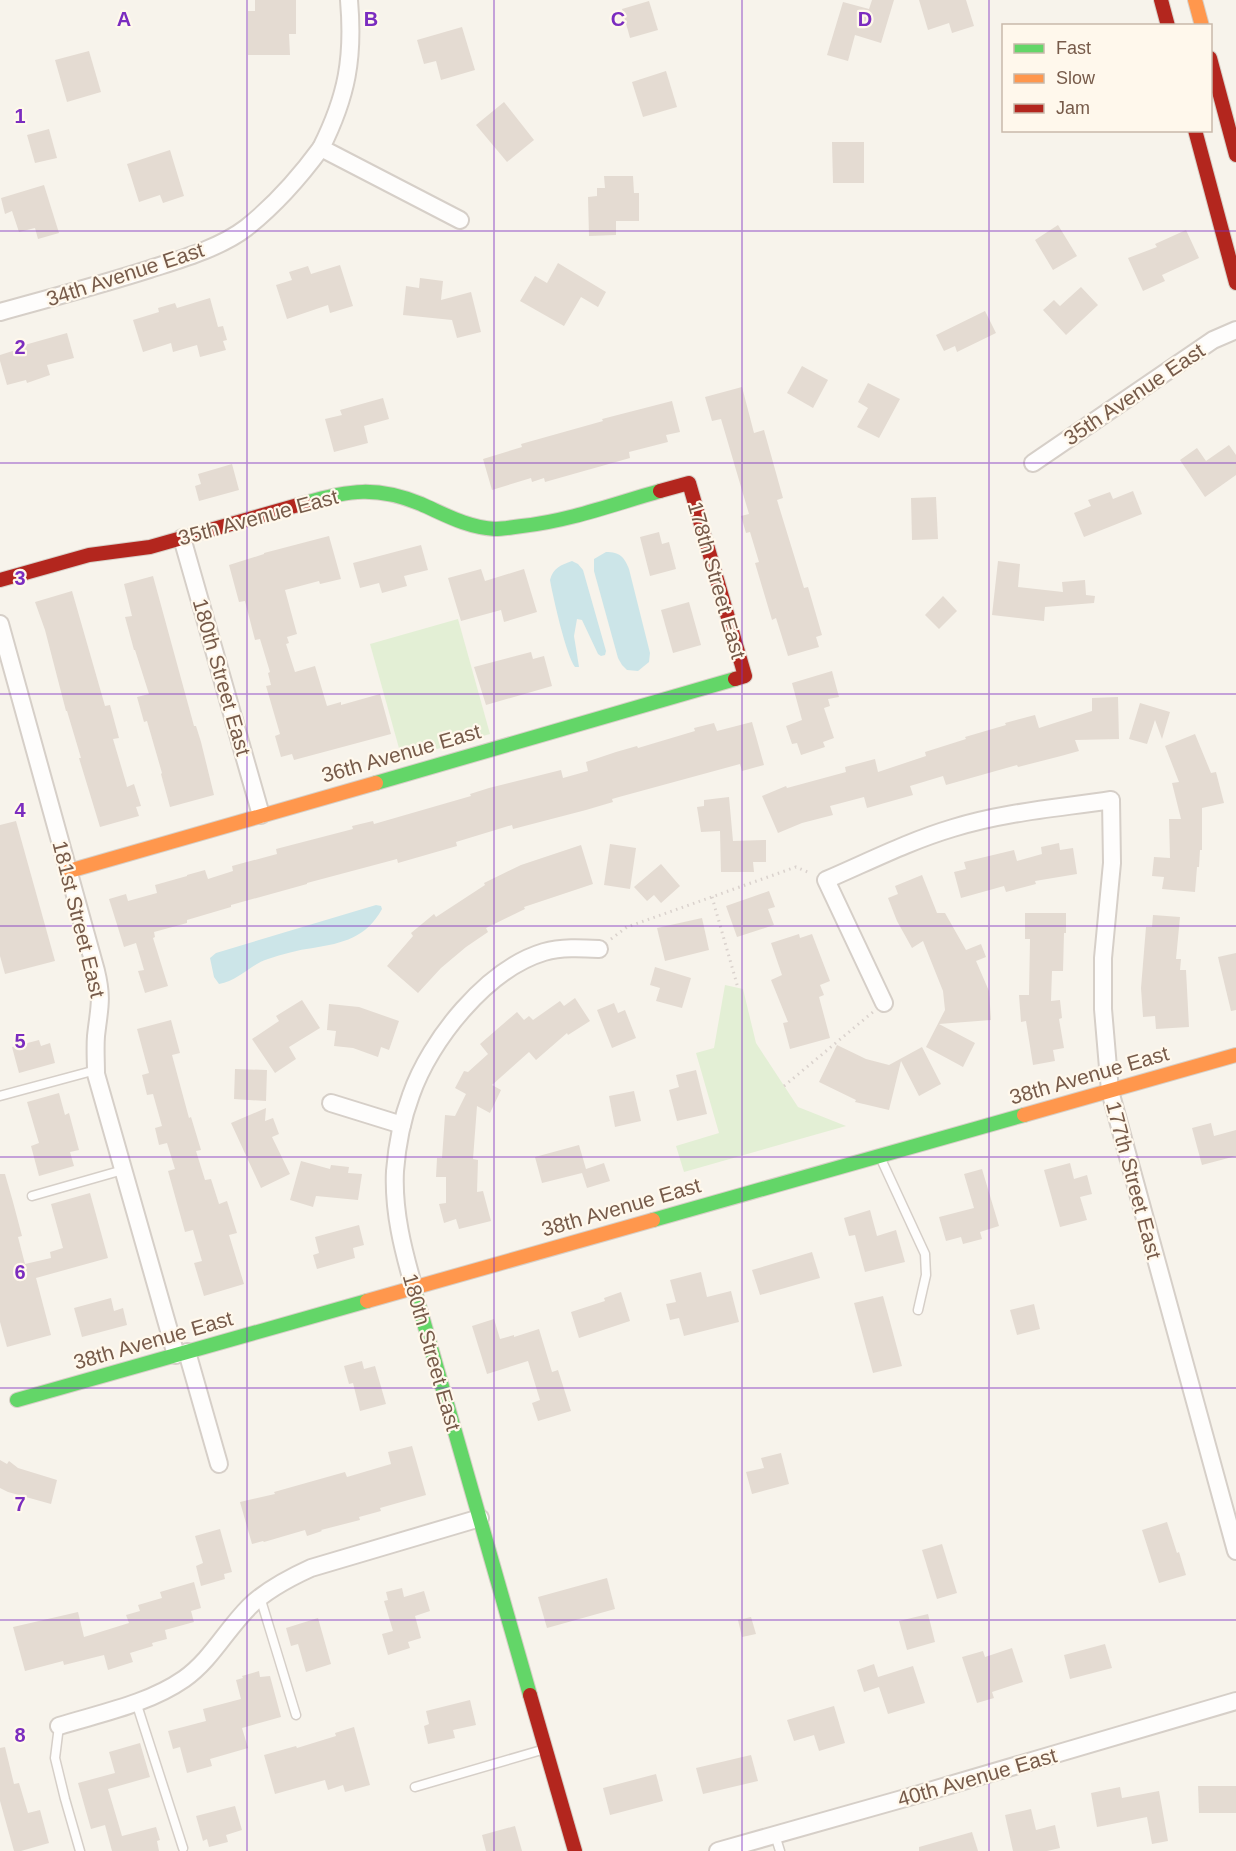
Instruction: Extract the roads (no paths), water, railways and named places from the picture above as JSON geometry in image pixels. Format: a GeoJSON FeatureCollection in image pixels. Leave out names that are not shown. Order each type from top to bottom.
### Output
{"type":"FeatureCollection","features":[{"type":"Feature","properties":{"kind":"street","name":"34th Avenue East"},"geometry":{"type":"LineString","coordinates":[[0,312],[187,257],[244,229],[282,196],[304,172],[321,148],[340,105],[348,76],[351,19],[349,0]]}},
{"type":"Feature","properties":{"kind":"street"},"geometry":{"type":"LineString","coordinates":[[1161,0],[1167,24]]}},
{"type":"Feature","properties":{"kind":"street"},"geometry":{"type":"LineString","coordinates":[[1195,0],[1201,24]]}},
{"type":"Feature","properties":{"kind":"street"},"geometry":{"type":"LineString","coordinates":[[1212,65],[1236,155]]}},
{"type":"Feature","properties":{"kind":"street"},"geometry":{"type":"LineString","coordinates":[[1197,132],[1236,283]]}},
{"type":"Feature","properties":{"kind":"street"},"geometry":{"type":"LineString","coordinates":[[321,148],[460,220]]}},
{"type":"Feature","properties":{"kind":"street","name":"35th Avenue East"},"geometry":{"type":"LineString","coordinates":[[1034,463],[1213,340],[1236,330]]}},
{"type":"Feature","properties":{"kind":"street","name":"35th Avenue East"},"geometry":{"type":"LineString","coordinates":[[0,580],[89,555],[150,547],[338,493],[364,491],[389,494],[470,525],[496,529],[550,523],[689,483]]}},
{"type":"Feature","properties":{"kind":"street","name":"178th Street East"},"geometry":{"type":"LineString","coordinates":[[689,483],[745,676]]}},
{"type":"Feature","properties":{"kind":"street","name":"180th Street East"},"geometry":{"type":"LineString","coordinates":[[182,538],[261,815]]}},
{"type":"Feature","properties":{"kind":"street","name":"181st Street East"},"geometry":{"type":"LineString","coordinates":[[0,624],[101,990],[96,1036],[96,1070],[123,1170],[219,1464]]}},
{"type":"Feature","properties":{"kind":"street","name":"36th Avenue East"},"geometry":{"type":"LineString","coordinates":[[69,871],[745,676]]}},
{"type":"Feature","properties":{"kind":"street","name":"177th Street East"},"geometry":{"type":"LineString","coordinates":[[884,1003],[826,880],[918,840],[962,825],[1111,800],[1112,863],[1103,958],[1103,1009],[1110,1091],[1236,1551]]}},
{"type":"Feature","properties":{"kind":"street","name":"180th Street East"},"geometry":{"type":"LineString","coordinates":[[575,1851],[403,1247],[396,1202],[396,1164],[402,1125],[411,1093],[443,1034],[475,998],[490,983],[516,965],[546,951],[599,949]]}},
{"type":"Feature","properties":{"kind":"street","name":"38th Avenue East"},"geometry":{"type":"LineString","coordinates":[[17,1400],[1236,1055]]}},
{"type":"Feature","properties":{"kind":"street"},"geometry":{"type":"LineString","coordinates":[[331,1103],[402,1125]]}},
{"type":"Feature","properties":{"kind":"street"},"geometry":{"type":"LineString","coordinates":[[0,1405],[17,1400]]}},
{"type":"Feature","properties":{"kind":"street"},"geometry":{"type":"LineString","coordinates":[[59,1726],[136,1702],[165,1690],[185,1678],[205,1661],[248,1608],[260,1597],[291,1577],[311,1568],[480,1518]]}},
{"type":"Feature","properties":{"kind":"street","name":"40th Avenue East"},"geometry":{"type":"LineString","coordinates":[[718,1851],[777,1843],[909,1797],[1236,1701]]}},
{"type":"Feature","properties":{"kind":"lane"},"geometry":{"type":"LineString","coordinates":[[0,1096],[96,1070]]}},
{"type":"Feature","properties":{"kind":"lane"},"geometry":{"type":"LineString","coordinates":[[879,1156],[925,1254],[926,1275],[918,1310]]}},
{"type":"Feature","properties":{"kind":"lane"},"geometry":{"type":"LineString","coordinates":[[32,1196],[123,1170]]}},
{"type":"Feature","properties":{"kind":"lane"},"geometry":{"type":"LineString","coordinates":[[260,1597],[296,1715]]}},
{"type":"Feature","properties":{"kind":"lane"},"geometry":{"type":"LineString","coordinates":[[136,1702],[183,1848]]}},
{"type":"Feature","properties":{"kind":"lane"},"geometry":{"type":"LineString","coordinates":[[59,1726],[55,1758],[80,1851]]}},
{"type":"Feature","properties":{"kind":"lane"},"geometry":{"type":"LineString","coordinates":[[415,1787],[546,1749]]}},
{"type":"Feature","properties":{"kind":"water"},"geometry":{"type":"Polygon","coordinates":[[[606,552],[621,556],[629,569],[650,653],[649,662],[638,671],[627,670],[618,658],[594,571],[594,559],[606,552]]]}},
{"type":"Feature","properties":{"kind":"water"},"geometry":{"type":"Polygon","coordinates":[[[572,561],[583,570],[606,651],[605,655],[598,654],[582,620],[577,619],[574,636],[579,667],[575,667],[571,661],[550,580],[558,568],[572,561]]]}},
{"type":"Feature","properties":{"kind":"water"},"geometry":{"type":"Polygon","coordinates":[[[376,905],[381,906],[382,909],[376,919],[353,938],[268,959],[219,984],[214,977],[210,958],[216,953],[376,905]]]}}]}
